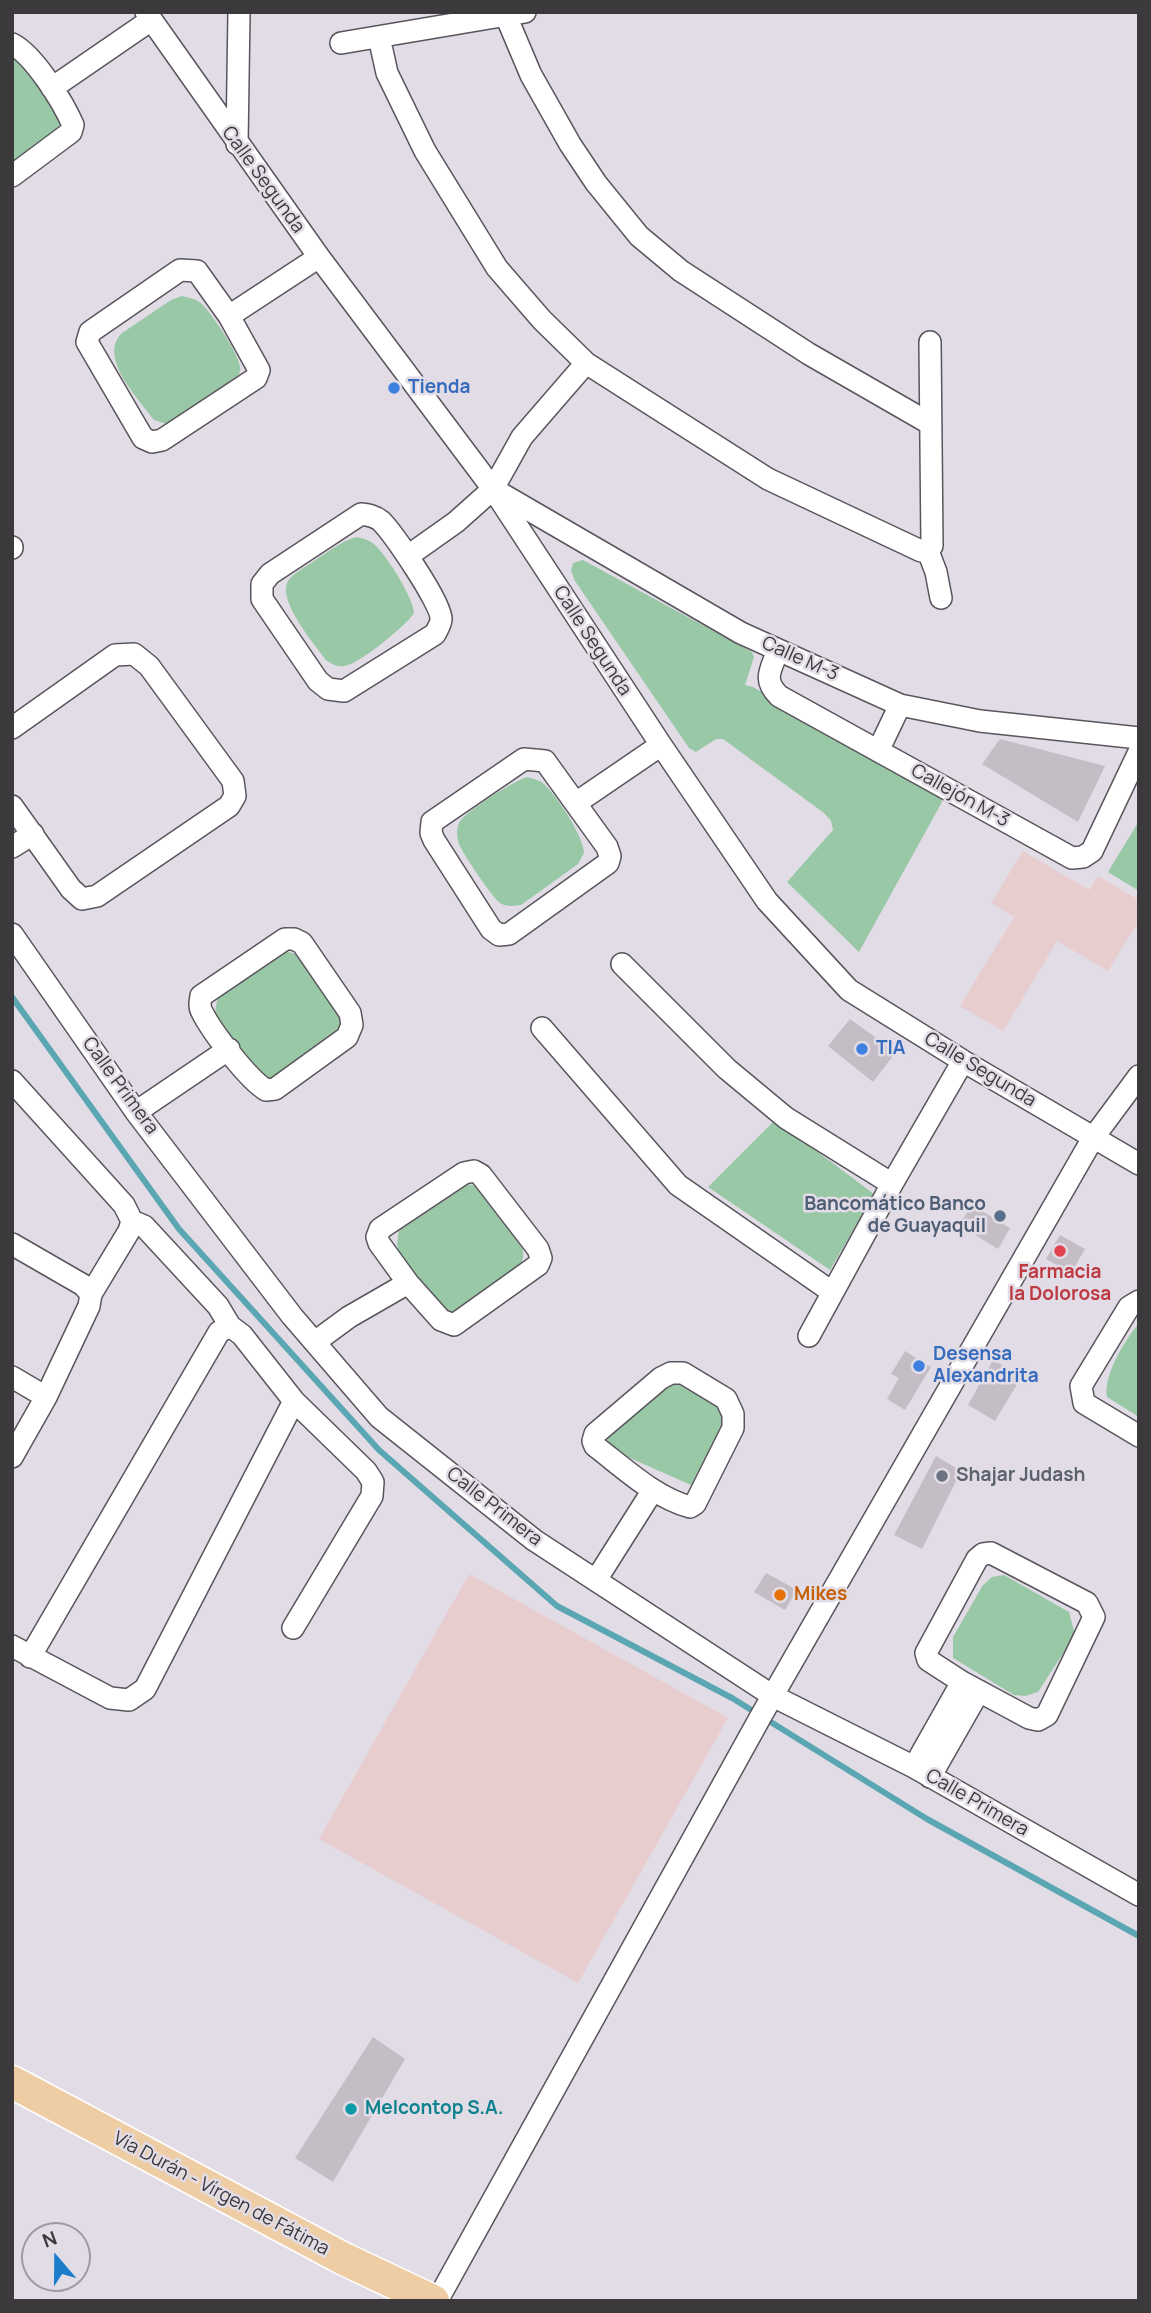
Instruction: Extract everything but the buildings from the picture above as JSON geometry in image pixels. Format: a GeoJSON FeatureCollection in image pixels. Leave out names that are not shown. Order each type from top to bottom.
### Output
{"type":"FeatureCollection","features":[{"type":"Feature","properties":{"kind":"main road","name":"Vía Durán - Vírgen de Fátima"},"geometry":{"type":"LineString","coordinates":[[12,2082],[337,2255],[435,2301]]}},
{"type":"Feature","properties":{"kind":"street"},"geometry":{"type":"LineString","coordinates":[[237,144],[239,12]]}},
{"type":"Feature","properties":{"kind":"street"},"geometry":{"type":"LineString","coordinates":[[341,43],[516,14],[531,75],[570,144],[596,183],[639,236],[681,271],[809,354],[929,423]]}},
{"type":"Feature","properties":{"kind":"street"},"geometry":{"type":"LineString","coordinates":[[51,88],[149,16]]}},
{"type":"Feature","properties":{"kind":"street","name":"Calle Segunda"},"geometry":{"type":"LineString","coordinates":[[149,16],[237,144],[492,489],[767,901],[849,990],[963,1061],[1139,1164]]}},
{"type":"Feature","properties":{"kind":"street"},"geometry":{"type":"LineString","coordinates":[[379,37],[387,73],[425,150],[497,268],[542,320],[586,363],[768,479],[921,551],[928,551]]}},
{"type":"Feature","properties":{"kind":"street"},"geometry":{"type":"LineString","coordinates":[[12,44],[22,49],[51,88],[73,125],[72,132],[12,176]]}},
{"type":"Feature","properties":{"kind":"street"},"geometry":{"type":"LineString","coordinates":[[229,316],[319,257]]}},
{"type":"Feature","properties":{"kind":"street"},"geometry":{"type":"LineString","coordinates":[[180,270],[197,271],[229,316],[255,361],[259,370],[257,378],[162,440],[152,442],[144,438],[90,349],[87,342],[90,332],[180,270]]}},
{"type":"Feature","properties":{"kind":"street"},"geometry":{"type":"LineString","coordinates":[[928,551],[932,546],[930,342]]}},
{"type":"Feature","properties":{"kind":"street"},"geometry":{"type":"LineString","coordinates":[[408,556],[456,522],[492,489],[522,438],[586,363]]}},
{"type":"Feature","properties":{"kind":"street","name":"Calle M-3"},"geometry":{"type":"LineString","coordinates":[[492,489],[741,633],[900,705],[980,721],[1139,738]]}},
{"type":"Feature","properties":{"kind":"street"},"geometry":{"type":"LineString","coordinates":[[361,514],[374,516],[382,522],[408,556],[440,611],[442,621],[435,634],[344,691],[328,689],[318,681],[262,599],[262,584],[270,574],[361,514]]}},
{"type":"Feature","properties":{"kind":"street"},"geometry":{"type":"LineString","coordinates":[[928,551],[936,572],[941,598]]}},
{"type":"Feature","properties":{"kind":"street","name":"Callejón M-3"},"geometry":{"type":"LineString","coordinates":[[778,650],[768,678],[770,687],[779,696],[1072,858],[1083,857],[1092,851],[1139,751]]}},
{"type":"Feature","properties":{"kind":"street"},"geometry":{"type":"LineString","coordinates":[[12,728],[115,655],[134,654],[149,666],[233,781],[235,796],[229,806],[97,896],[82,899],[71,890],[12,806]]}},
{"type":"Feature","properties":{"kind":"street"},"geometry":{"type":"LineString","coordinates":[[878,751],[900,705]]}},
{"type":"Feature","properties":{"kind":"street"},"geometry":{"type":"LineString","coordinates":[[576,803],[661,745]]}},
{"type":"Feature","properties":{"kind":"street"},"geometry":{"type":"LineString","coordinates":[[524,759],[545,761],[576,803],[607,847],[610,856],[608,863],[509,934],[499,935],[491,929],[434,840],[431,833],[432,822],[524,759]]}},
{"type":"Feature","properties":{"kind":"street"},"geometry":{"type":"LineString","coordinates":[[12,847],[33,834]]}},
{"type":"Feature","properties":{"kind":"street","name":"Calle Primera"},"geometry":{"type":"LineString","coordinates":[[12,934],[136,1112],[292,1316],[379,1417],[534,1540],[773,1696],[922,1772],[1139,1895]]}},
{"type":"Feature","properties":{"kind":"street"},"geometry":{"type":"LineString","coordinates":[[285,939],[302,943],[350,1013],[352,1026],[347,1037],[275,1089],[266,1090],[258,1085],[229,1049],[201,1012],[201,996],[285,939]]}},
{"type":"Feature","properties":{"kind":"street"},"geometry":{"type":"LineString","coordinates":[[622,964],[727,1069],[786,1118],[892,1184]]}},
{"type":"Feature","properties":{"kind":"street"},"geometry":{"type":"LineString","coordinates":[[542,1028],[678,1185],[832,1292]]}},
{"type":"Feature","properties":{"kind":"street"},"geometry":{"type":"LineString","coordinates":[[136,1112],[229,1049]]}},
{"type":"Feature","properties":{"kind":"street"},"geometry":{"type":"LineString","coordinates":[[809,1336],[963,1061]]}},
{"type":"Feature","properties":{"kind":"street"},"geometry":{"type":"LineString","coordinates":[[435,2301],[773,1696],[1093,1138],[1139,1076]]}},
{"type":"Feature","properties":{"kind":"street"},"geometry":{"type":"LineString","coordinates":[[12,1080],[124,1205],[132,1221],[144,1227],[163,1246],[218,1306],[230,1326],[242,1335],[294,1401],[366,1471],[373,1482],[372,1496],[293,1628]]}},
{"type":"Feature","properties":{"kind":"street"},"geometry":{"type":"LineString","coordinates":[[474,1171],[481,1175],[538,1250],[541,1258],[538,1265],[454,1325],[440,1320],[408,1283],[379,1243],[377,1237],[380,1229],[464,1172],[474,1171]]}},
{"type":"Feature","properties":{"kind":"street"},"geometry":{"type":"LineString","coordinates":[[12,1457],[46,1397],[89,1306],[91,1294],[129,1231],[132,1221]]}},
{"type":"Feature","properties":{"kind":"street"},"geometry":{"type":"LineString","coordinates":[[12,1244],[83,1285],[91,1294]]}},
{"type":"Feature","properties":{"kind":"street"},"geometry":{"type":"LineString","coordinates":[[315,1342],[349,1317],[408,1283]]}},
{"type":"Feature","properties":{"kind":"street"},"geometry":{"type":"LineString","coordinates":[[1139,1301],[1129,1307],[1081,1386],[1084,1403],[1139,1436]]}},
{"type":"Feature","properties":{"kind":"street"},"geometry":{"type":"LineString","coordinates":[[230,1326],[219,1332],[21,1652],[110,1698],[129,1700],[145,1689],[294,1401]]}},
{"type":"Feature","properties":{"kind":"street"},"geometry":{"type":"LineString","coordinates":[[671,1373],[682,1373],[726,1399],[733,1414],[733,1428],[695,1504],[690,1507],[679,1504],[653,1490],[595,1446],[593,1441],[595,1434],[661,1378],[671,1373]]}},
{"type":"Feature","properties":{"kind":"street"},"geometry":{"type":"LineString","coordinates":[[12,1377],[46,1397]]}},
{"type":"Feature","properties":{"kind":"street"},"geometry":{"type":"LineString","coordinates":[[596,1580],[653,1490]]}},
{"type":"Feature","properties":{"kind":"street"},"geometry":{"type":"LineString","coordinates":[[991,1553],[1087,1603],[1092,1610],[1094,1617],[1047,1715],[1038,1720],[1029,1718],[971,1687],[934,1666],[926,1653],[977,1559],[983,1554],[991,1553]]}},
{"type":"Feature","properties":{"kind":"street"},"geometry":{"type":"LineString","coordinates":[[922,1772],[971,1687]]}},
{"type":"Feature","properties":{"kind":"shaded area"},"geometry":{"type":"Polygon","coordinates":[[[1023,851],[1089,890],[1098,876],[1139,900],[1139,921],[1108,971],[1057,941],[1003,1031],[960,1006],[1014,917],[991,903],[1023,851]]]}},
{"type":"Feature","properties":{"kind":"shaded area"},"geometry":{"type":"Polygon","coordinates":[[[469,1574],[728,1718],[578,1983],[319,1839],[469,1574]]]}},
{"type":"Feature","properties":{"kind":"green space"},"geometry":{"type":"Polygon","coordinates":[[[12,56],[43,89],[56,111],[61,130],[12,172],[12,56]]]}},
{"type":"Feature","properties":{"kind":"green space"},"geometry":{"type":"Polygon","coordinates":[[[182,296],[198,301],[207,310],[239,361],[240,369],[234,383],[170,425],[154,420],[123,378],[114,354],[122,333],[171,300],[182,296]]]}},
{"type":"Feature","properties":{"kind":"green space"},"geometry":{"type":"Polygon","coordinates":[[[356,537],[371,542],[387,559],[405,588],[414,613],[373,650],[355,662],[339,666],[327,661],[306,634],[292,611],[286,590],[288,581],[296,573],[339,544],[356,537]]]}},
{"type":"Feature","properties":{"kind":"green space"},"geometry":{"type":"Polygon","coordinates":[[[583,560],[752,652],[754,657],[745,685],[753,687],[941,796],[942,802],[859,952],[787,882],[833,830],[831,821],[824,813],[723,739],[716,739],[696,752],[689,748],[575,581],[571,571],[573,563],[583,560]]]}},
{"type":"Feature","properties":{"kind":"green space"},"geometry":{"type":"Polygon","coordinates":[[[527,777],[542,782],[557,799],[575,828],[584,853],[578,864],[521,905],[508,906],[496,899],[472,865],[459,844],[457,828],[463,818],[479,805],[527,777]]]}},
{"type":"Feature","properties":{"kind":"green space"},"geometry":{"type":"Polygon","coordinates":[[[1139,821],[1139,891],[1108,872],[1139,821]]]}},
{"type":"Feature","properties":{"kind":"green space"},"geometry":{"type":"Polygon","coordinates":[[[285,951],[305,960],[339,1010],[343,1028],[280,1079],[263,1079],[218,1020],[215,1012],[218,996],[285,951]]]}},
{"type":"Feature","properties":{"kind":"green space"},"geometry":{"type":"Polygon","coordinates":[[[775,1120],[874,1194],[830,1270],[708,1187],[775,1120]]]}},
{"type":"Feature","properties":{"kind":"green space"},"geometry":{"type":"Polygon","coordinates":[[[466,1184],[477,1186],[520,1242],[523,1256],[518,1270],[453,1313],[437,1308],[399,1253],[397,1244],[399,1228],[466,1184]]]}},
{"type":"Feature","properties":{"kind":"green space"},"geometry":{"type":"Polygon","coordinates":[[[1139,1323],[1139,1417],[1107,1397],[1107,1388],[1116,1358],[1139,1323]]]}},
{"type":"Feature","properties":{"kind":"green space"},"geometry":{"type":"Polygon","coordinates":[[[673,1377],[723,1406],[726,1419],[691,1485],[614,1451],[608,1442],[607,1434],[673,1377]]]}},
{"type":"Feature","properties":{"kind":"green space"},"geometry":{"type":"Polygon","coordinates":[[[1004,1575],[1069,1612],[1075,1635],[1038,1692],[1025,1696],[1014,1695],[953,1658],[953,1637],[983,1585],[992,1577],[1004,1575]]]}},
{"type":"Feature","properties":{"kind":"waterway"},"geometry":{"type":"LineString","coordinates":[[12,997],[179,1229],[379,1450],[557,1606],[732,1698],[927,1819],[1139,1936]]}},
{"type":"Feature","properties":{"kind":"place","name":"Tienda"},"geometry":{"type":"Point","coordinates":[394,388]}},
{"type":"Feature","properties":{"kind":"place","name":"TIA"},"geometry":{"type":"Point","coordinates":[862,1049]}},
{"type":"Feature","properties":{"kind":"place","name":"Bancomático Banco de Guayaquil"},"geometry":{"type":"Point","coordinates":[1000,1216]}},
{"type":"Feature","properties":{"kind":"place","name":"Farmacia la Dolorosa"},"geometry":{"type":"Point","coordinates":[1060,1251]}},
{"type":"Feature","properties":{"kind":"place","name":"Desensa Alexandrita"},"geometry":{"type":"Point","coordinates":[919,1366]}},
{"type":"Feature","properties":{"kind":"place","name":"Shajar Judash"},"geometry":{"type":"Point","coordinates":[942,1476]}},
{"type":"Feature","properties":{"kind":"place","name":"Mikes"},"geometry":{"type":"Point","coordinates":[780,1595]}},
{"type":"Feature","properties":{"kind":"place","name":"Melcontop S.A."},"geometry":{"type":"Point","coordinates":[351,2109]}}]}
